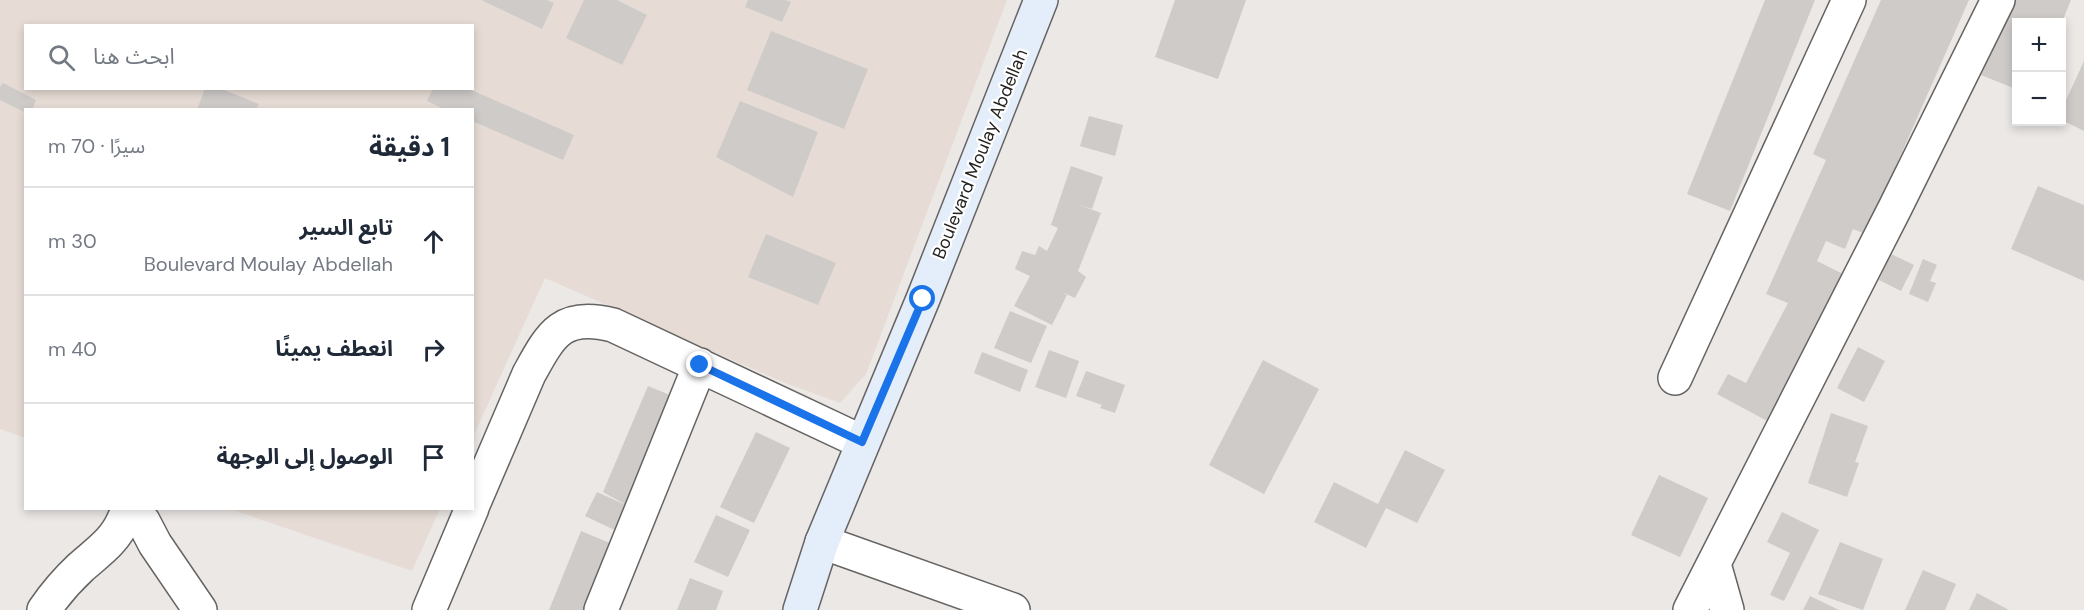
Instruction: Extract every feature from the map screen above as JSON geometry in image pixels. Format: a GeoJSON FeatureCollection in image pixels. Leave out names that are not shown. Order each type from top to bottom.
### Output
{"type":"FeatureCollection","features":[{"type":"Feature","properties":{"kind":"main road","name":"Boulevard Moulay Abdellah"},"geometry":{"type":"LineString","coordinates":[[800,610],[822,542],[923,299],[1041,0]]}},
{"type":"Feature","properties":{"kind":"street"},"geometry":{"type":"LineString","coordinates":[[1675,378],[1849,0]]}},
{"type":"Feature","properties":{"kind":"street"},"geometry":{"type":"LineString","coordinates":[[1690,610],[1895,208],[1998,0]]}},
{"type":"Feature","properties":{"kind":"street"},"geometry":{"type":"LineString","coordinates":[[474,503],[529,375],[550,340],[561,328],[584,321],[606,324],[700,365],[862,442]]}},
{"type":"Feature","properties":{"kind":"street"},"geometry":{"type":"LineString","coordinates":[[601,610],[700,365]]}},
{"type":"Feature","properties":{"kind":"street"},"geometry":{"type":"LineString","coordinates":[[429,610],[471,510]]}},
{"type":"Feature","properties":{"kind":"street"},"geometry":{"type":"LineString","coordinates":[[57,603],[106,547],[120,529],[124,519],[132,515],[143,521],[155,544],[200,610]]}},
{"type":"Feature","properties":{"kind":"street"},"geometry":{"type":"LineString","coordinates":[[822,542],[1013,610]]}},
{"type":"Feature","properties":{"kind":"street"},"geometry":{"type":"LineString","coordinates":[[1714,564],[1727,610]]}},
{"type":"Feature","properties":{"kind":"shaded area"},"geometry":{"type":"Polygon","coordinates":[[[0,0],[1007,0],[866,374],[840,403],[785,383],[545,278],[474,435],[474,108],[24,108],[24,438],[0,429],[0,0]]]}},
{"type":"Feature","properties":{"kind":"shaded area"},"geometry":{"type":"Polygon","coordinates":[[[233,510],[439,510],[412,571],[233,510]]]}},
{"type":"Feature","properties":{"kind":"building"},"geometry":{"type":"Polygon","coordinates":[[[481,0],[547,0],[554,3],[542,29],[481,0]]]}},
{"type":"Feature","properties":{"kind":"building"},"geometry":{"type":"Polygon","coordinates":[[[584,0],[617,0],[647,15],[622,65],[566,38],[584,0]]]}},
{"type":"Feature","properties":{"kind":"building"},"geometry":{"type":"Polygon","coordinates":[[[748,0],[791,2],[782,22],[745,7],[748,0]]]}},
{"type":"Feature","properties":{"kind":"building"},"geometry":{"type":"Polygon","coordinates":[[[1175,0],[1246,0],[1218,79],[1155,57],[1175,0]]]}},
{"type":"Feature","properties":{"kind":"building"},"geometry":{"type":"Polygon","coordinates":[[[1765,0],[1815,0],[1730,211],[1687,194],[1765,0]]]}},
{"type":"Feature","properties":{"kind":"building"},"geometry":{"type":"Polygon","coordinates":[[[1881,0],[1969,0],[1877,209],[1873,237],[1853,229],[1845,249],[1826,241],[1817,261],[1847,276],[1769,422],[1717,394],[1728,374],[1746,383],[1788,303],[1766,294],[1826,160],[1813,154],[1881,0]]]}},
{"type":"Feature","properties":{"kind":"building"},"geometry":{"type":"Polygon","coordinates":[[[2013,0],[2071,0],[2064,18],[2012,18],[2012,87],[1981,75],[2013,0]]]}},
{"type":"Feature","properties":{"kind":"building"},"geometry":{"type":"Polygon","coordinates":[[[771,31],[868,69],[844,129],[747,90],[771,31]]]}},
{"type":"Feature","properties":{"kind":"building"},"geometry":{"type":"Polygon","coordinates":[[[2084,61],[2084,131],[2066,122],[2066,100],[2084,61]]]}},
{"type":"Feature","properties":{"kind":"building"},"geometry":{"type":"Polygon","coordinates":[[[3,83],[36,100],[33,108],[24,108],[24,112],[0,100],[0,87],[3,83]]]}},
{"type":"Feature","properties":{"kind":"building"},"geometry":{"type":"Polygon","coordinates":[[[204,90],[224,90],[259,104],[257,108],[198,108],[204,90]]]}},
{"type":"Feature","properties":{"kind":"building"},"geometry":{"type":"Polygon","coordinates":[[[432,90],[472,90],[574,135],[563,160],[474,122],[474,108],[442,108],[427,101],[432,90]]]}},
{"type":"Feature","properties":{"kind":"building"},"geometry":{"type":"Polygon","coordinates":[[[740,101],[818,132],[793,197],[716,157],[740,101]]]}},
{"type":"Feature","properties":{"kind":"building"},"geometry":{"type":"Polygon","coordinates":[[[1089,116],[1123,125],[1115,156],[1080,146],[1089,116]]]}},
{"type":"Feature","properties":{"kind":"building"},"geometry":{"type":"Polygon","coordinates":[[[1071,166],[1103,177],[1092,209],[1074,203],[1101,213],[1078,271],[1086,277],[1075,298],[1062,292],[1067,295],[1052,325],[1014,306],[1030,276],[1015,269],[1022,251],[1035,255],[1039,246],[1047,251],[1058,228],[1051,225],[1071,166]]]}},
{"type":"Feature","properties":{"kind":"building"},"geometry":{"type":"Polygon","coordinates":[[[2038,186],[2084,205],[2084,281],[2011,249],[2038,186]]]}},
{"type":"Feature","properties":{"kind":"building"},"geometry":{"type":"Polygon","coordinates":[[[766,234],[836,263],[818,305],[748,277],[766,234]]]}},
{"type":"Feature","properties":{"kind":"building"},"geometry":{"type":"Polygon","coordinates":[[[1891,254],[1914,265],[1901,291],[1879,280],[1891,254]]]}},
{"type":"Feature","properties":{"kind":"building"},"geometry":{"type":"Polygon","coordinates":[[[1923,259],[1937,265],[1930,281],[1936,283],[1928,302],[1909,294],[1923,259]]]}},
{"type":"Feature","properties":{"kind":"building"},"geometry":{"type":"Polygon","coordinates":[[[1010,311],[1047,326],[1031,363],[994,348],[1010,311]]]}},
{"type":"Feature","properties":{"kind":"building"},"geometry":{"type":"Polygon","coordinates":[[[1858,347],[1885,361],[1864,402],[1837,388],[1858,347]]]}},
{"type":"Feature","properties":{"kind":"building"},"geometry":{"type":"Polygon","coordinates":[[[1049,350],[1079,361],[1066,398],[1035,387],[1049,350]]]}},
{"type":"Feature","properties":{"kind":"building"},"geometry":{"type":"Polygon","coordinates":[[[982,352],[1028,370],[1020,392],[974,373],[982,352]]]}},
{"type":"Feature","properties":{"kind":"building"},"geometry":{"type":"Polygon","coordinates":[[[1263,360],[1319,389],[1264,494],[1209,465],[1263,360]]]}},
{"type":"Feature","properties":{"kind":"building"},"geometry":{"type":"Polygon","coordinates":[[[1086,371],[1125,385],[1115,413],[1100,408],[1102,405],[1076,396],[1086,371]]]}},
{"type":"Feature","properties":{"kind":"building"},"geometry":{"type":"Polygon","coordinates":[[[648,386],[682,400],[621,533],[585,516],[597,492],[628,506],[603,492],[648,386]]]}},
{"type":"Feature","properties":{"kind":"building"},"geometry":{"type":"Polygon","coordinates":[[[1831,413],[1868,426],[1855,462],[1859,463],[1847,497],[1808,483],[1831,413]]]}},
{"type":"Feature","properties":{"kind":"building"},"geometry":{"type":"Polygon","coordinates":[[[756,432],[790,448],[754,523],[720,507],[756,432]]]}},
{"type":"Feature","properties":{"kind":"building"},"geometry":{"type":"Polygon","coordinates":[[[1405,450],[1445,470],[1417,523],[1386,508],[1366,548],[1314,522],[1334,482],[1378,504],[1405,450]]]}},
{"type":"Feature","properties":{"kind":"building"},"geometry":{"type":"Polygon","coordinates":[[[1659,475],[1708,498],[1680,557],[1631,535],[1659,475]]]}},
{"type":"Feature","properties":{"kind":"building"},"geometry":{"type":"Polygon","coordinates":[[[1782,512],[1819,530],[1784,601],[1770,595],[1790,553],[1767,542],[1782,512]]]}},
{"type":"Feature","properties":{"kind":"building"},"geometry":{"type":"Polygon","coordinates":[[[716,515],[750,530],[728,577],[694,562],[716,515]]]}},
{"type":"Feature","properties":{"kind":"building"},"geometry":{"type":"Polygon","coordinates":[[[581,531],[617,546],[586,610],[549,610],[581,531]]]}},
{"type":"Feature","properties":{"kind":"building"},"geometry":{"type":"Polygon","coordinates":[[[1840,542],[1883,559],[1863,610],[1818,594],[1840,542]]]}},
{"type":"Feature","properties":{"kind":"building"},"geometry":{"type":"Polygon","coordinates":[[[1923,570],[1956,584],[1945,610],[1905,610],[1923,570]]]}},
{"type":"Feature","properties":{"kind":"building"},"geometry":{"type":"Polygon","coordinates":[[[690,578],[723,591],[716,610],[677,610],[690,578]]]}},
{"type":"Feature","properties":{"kind":"building"},"geometry":{"type":"Polygon","coordinates":[[[1977,593],[2009,610],[1969,610],[1977,593]]]}},
{"type":"Feature","properties":{"kind":"building"},"geometry":{"type":"Polygon","coordinates":[[[1810,596],[1839,610],[1803,610],[1810,596]]]}},
{"type":"Feature","properties":{"kind":"route"},"geometry":{"type":"LineString","coordinates":[[700,365],[862,442],[923,299]]}}]}
